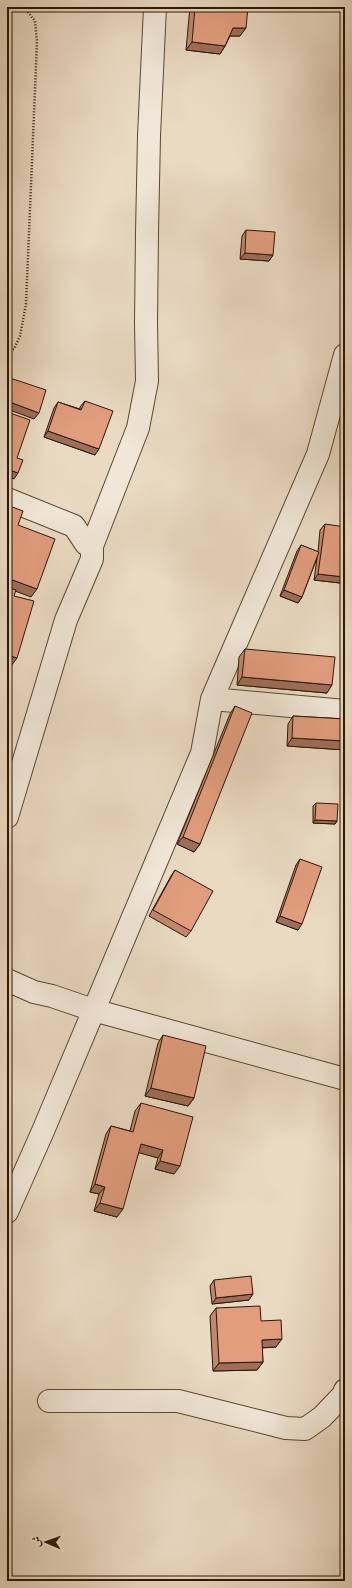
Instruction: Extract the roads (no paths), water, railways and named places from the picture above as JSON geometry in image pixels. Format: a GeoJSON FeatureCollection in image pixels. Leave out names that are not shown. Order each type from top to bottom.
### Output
{"type":"FeatureCollection","features":[{"type":"Feature","properties":{"kind":"street"},"geometry":{"type":"LineString","coordinates":[[7,817],[66,620],[92,559],[92,546],[138,428],[147,381],[146,322],[149,136],[155,7]]}},
{"type":"Feature","properties":{"kind":"street"},"geometry":{"type":"LineString","coordinates":[[7,1212],[43,1131],[202,753],[212,699],[318,454],[345,355]]}},
{"type":"Feature","properties":{"kind":"street"},"geometry":{"type":"LineString","coordinates":[[7,499],[74,526],[86,544],[92,546]]}},
{"type":"Feature","properties":{"kind":"street"},"geometry":{"type":"LineString","coordinates":[[212,699],[345,711]]}},
{"type":"Feature","properties":{"kind":"street"},"geometry":{"type":"LineString","coordinates":[[7,980],[34,992],[52,996],[93,1010],[345,1079]]}},
{"type":"Feature","properties":{"kind":"street"},"geometry":{"type":"LineString","coordinates":[[50,1401],[178,1401],[286,1428],[305,1429],[322,1417],[343,1395],[345,1390]]}}]}
